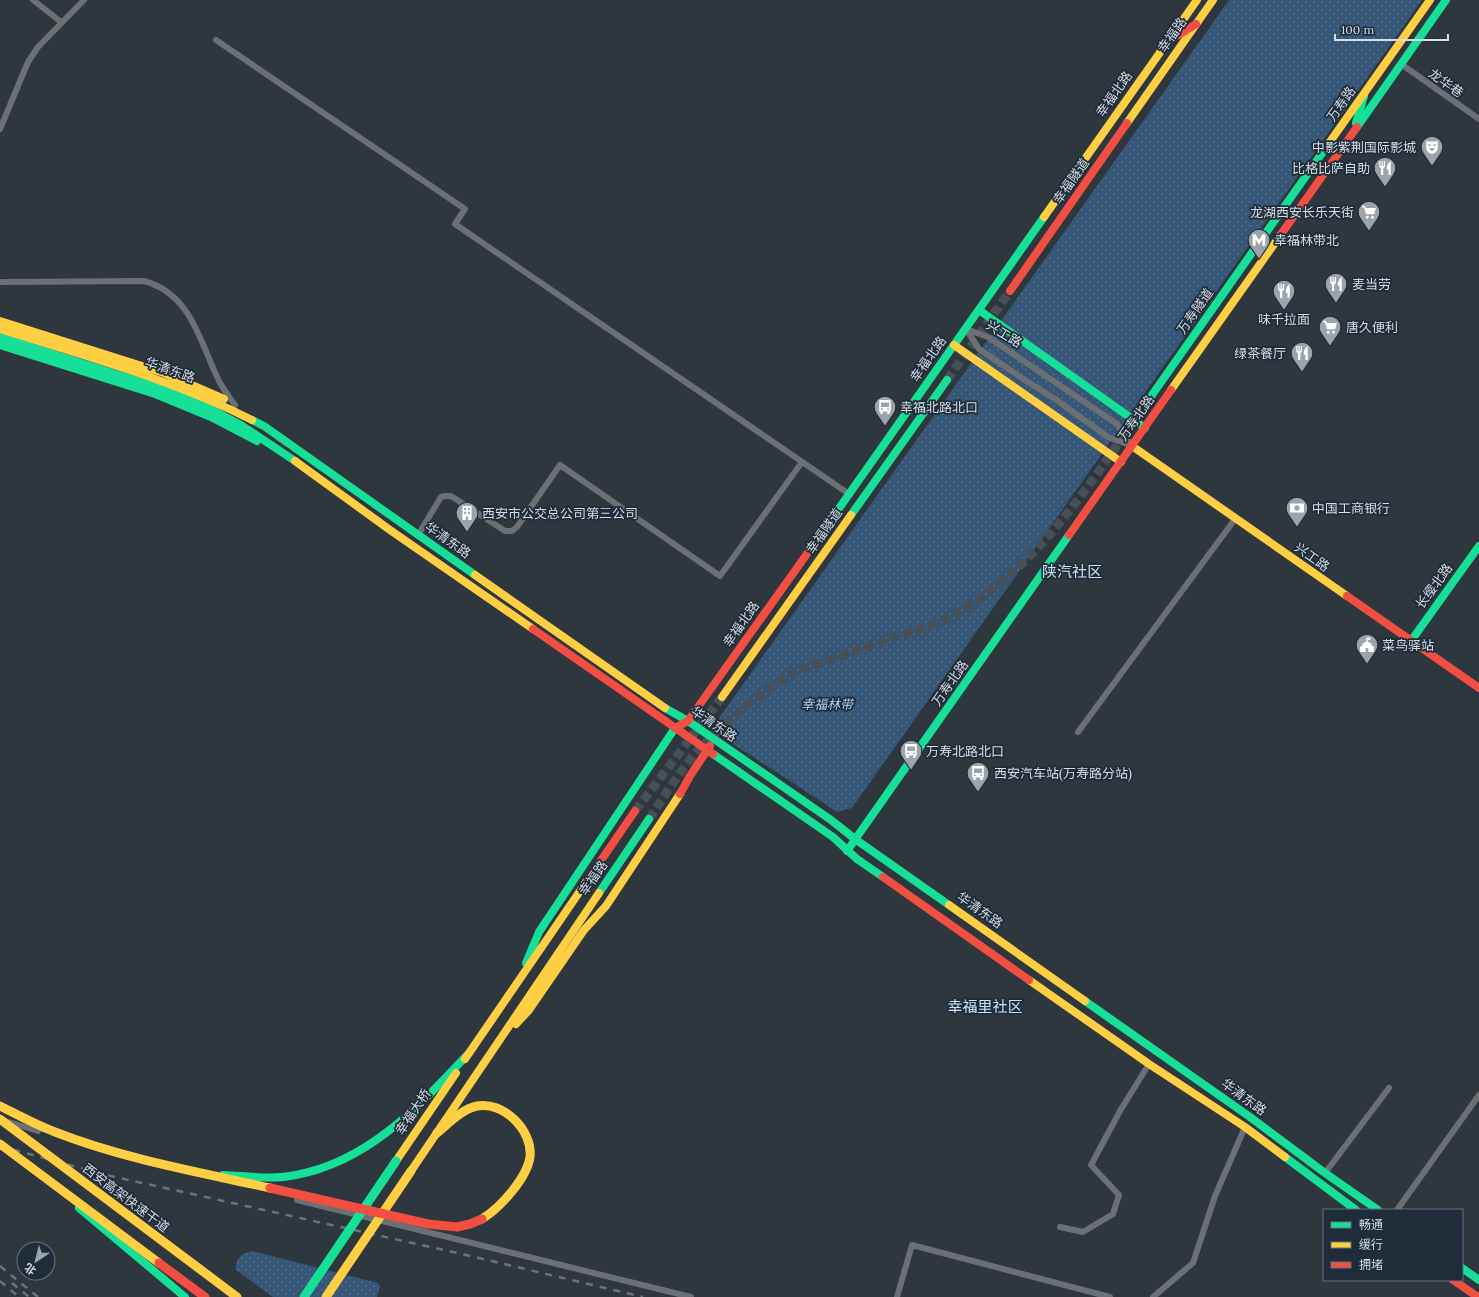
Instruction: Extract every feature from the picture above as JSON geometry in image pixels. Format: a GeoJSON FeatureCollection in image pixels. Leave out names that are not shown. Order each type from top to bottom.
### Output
{"type":"FeatureCollection","features":[{"type":"Feature","properties":{"kind":"main road","name":"幸福北路"},"geometry":{"type":"LineString","coordinates":[[675,728],[688,722],[1197,0]]}},
{"type":"Feature","properties":{"kind":"main road","name":"幸福路"},"geometry":{"type":"LineString","coordinates":[[1153,86],[1213,0]]}},
{"type":"Feature","properties":{"kind":"main road","name":"万寿路"},"geometry":{"type":"LineString","coordinates":[[1259,242],[1430,0]]}},
{"type":"Feature","properties":{"kind":"main road","name":"万寿北路"},"geometry":{"type":"LineString","coordinates":[[847,851],[1446,0]]}},
{"type":"Feature","properties":{"kind":"main road"},"geometry":{"type":"LineString","coordinates":[[1167,42],[1197,23]]}},
{"type":"Feature","properties":{"kind":"main road","name":"幸福隧道"},"geometry":{"type":"LineString","coordinates":[[1010,290],[1153,86]]}},
{"type":"Feature","properties":{"kind":"main road"},"geometry":{"type":"LineString","coordinates":[[1353,132],[1366,91]]}},
{"type":"Feature","properties":{"kind":"main road","name":"万寿隧道"},"geometry":{"type":"LineString","coordinates":[[1152,395],[1259,242]]}},
{"type":"Feature","properties":{"kind":"main road"},"geometry":{"type":"LineString","coordinates":[[979,310],[1145,428]]}},
{"type":"Feature","properties":{"kind":"main road"},"geometry":{"type":"LineString","coordinates":[[0,321],[164,373],[196,386],[235,405],[274,427],[319,464]]}},
{"type":"Feature","properties":{"kind":"main road","name":"华清东路"},"geometry":{"type":"LineString","coordinates":[[0,329],[159,379],[198,394],[264,426],[664,708],[688,722],[831,820],[855,839],[1250,1117],[1377,1209]]}},
{"type":"Feature","properties":{"kind":"main road","name":"华清东路"},"geometry":{"type":"LineString","coordinates":[[0,337],[184,397],[222,414],[241,425],[292,459],[390,530],[832,837],[857,859],[1149,1064],[1245,1127],[1355,1209]]}},
{"type":"Feature","properties":{"kind":"main road"},"geometry":{"type":"LineString","coordinates":[[0,345],[176,402],[211,417],[292,459]]}},
{"type":"Feature","properties":{"kind":"main road"},"geometry":{"type":"LineString","coordinates":[[954,346],[1121,462]]}},
{"type":"Feature","properties":{"kind":"main road","name":"幸福隧道"},"geometry":{"type":"LineString","coordinates":[[722,697],[947,380]]}},
{"type":"Feature","properties":{"kind":"main road","name":"兴工路"},"geometry":{"type":"LineString","coordinates":[[1132,446],[1479,688]]}},
{"type":"Feature","properties":{"kind":"main road","name":"长缨北路"},"geometry":{"type":"LineString","coordinates":[[1411,641],[1479,546]]}},
{"type":"Feature","properties":{"kind":"main road"},"geometry":{"type":"LineString","coordinates":[[518,982],[539,932],[675,728]]}},
{"type":"Feature","properties":{"kind":"main road"},"geometry":{"type":"LineString","coordinates":[[326,1297],[492,1052],[529,1010],[584,930],[606,906],[680,795],[690,776],[714,740]]}},
{"type":"Feature","properties":{"kind":"main road","name":"幸福路"},"geometry":{"type":"LineString","coordinates":[[545,942],[635,811]]}},
{"type":"Feature","properties":{"kind":"main road","name":"幸福路"},"geometry":{"type":"LineString","coordinates":[[492,1052],[559,950],[649,819]]}},
{"type":"Feature","properties":{"kind":"main road","name":"幸福大桥"},"geometry":{"type":"LineString","coordinates":[[304,1297],[545,942]]}},
{"type":"Feature","properties":{"kind":"main road"},"geometry":{"type":"LineString","coordinates":[[206,1174],[258,1176],[295,1175],[317,1170],[353,1156],[373,1144],[393,1129],[415,1109],[469,1053]]}},
{"type":"Feature","properties":{"kind":"main road"},"geometry":{"type":"LineString","coordinates":[[0,1106],[21,1118],[70,1139],[107,1150],[428,1224],[461,1226],[472,1224],[494,1210],[511,1192],[529,1161],[529,1145],[523,1130],[513,1117],[502,1109],[488,1105],[481,1105],[471,1108],[437,1133]]}},
{"type":"Feature","properties":{"kind":"main road","name":"西安高架快速干道"},"geometry":{"type":"LineString","coordinates":[[0,1119],[237,1297]]}},
{"type":"Feature","properties":{"kind":"main road"},"geometry":{"type":"LineString","coordinates":[[0,1144],[205,1297]]}},
{"type":"Feature","properties":{"kind":"main road"},"geometry":{"type":"LineString","coordinates":[[23,1162],[185,1297]]}},
{"type":"Feature","properties":{"kind":"main road"},"geometry":{"type":"LineString","coordinates":[[1463,1269],[1479,1280]]}},
{"type":"Feature","properties":{"kind":"main road"},"geometry":{"type":"LineString","coordinates":[[1454,1281],[1478,1297]]}},
{"type":"Feature","properties":{"kind":"street"},"geometry":{"type":"LineString","coordinates":[[34,0],[61,22]]}},
{"type":"Feature","properties":{"kind":"street"},"geometry":{"type":"LineString","coordinates":[[0,129],[28,62],[38,47],[84,0]]}},
{"type":"Feature","properties":{"kind":"street"},"geometry":{"type":"LineString","coordinates":[[216,40],[465,209],[455,224],[849,494]]}},
{"type":"Feature","properties":{"kind":"street","name":"龙华巷"},"geometry":{"type":"LineString","coordinates":[[1401,64],[1479,119]]}},
{"type":"Feature","properties":{"kind":"street"},"geometry":{"type":"LineString","coordinates":[[0,282],[144,281],[166,290],[180,303],[190,316],[219,380],[235,405]]}},
{"type":"Feature","properties":{"kind":"street","name":"兴工路"},"geometry":{"type":"LineString","coordinates":[[966,329],[988,337],[1117,424],[1132,446]]}},
{"type":"Feature","properties":{"kind":"street","name":"兴工路"},"geometry":{"type":"LineString","coordinates":[[966,329],[979,349],[1056,399],[1108,437],[1132,446]]}},
{"type":"Feature","properties":{"kind":"street"},"geometry":{"type":"LineString","coordinates":[[418,535],[441,497],[445,496],[450,496],[505,531],[512,531],[517,528],[560,465],[720,576],[802,462]]}},
{"type":"Feature","properties":{"kind":"street"},"geometry":{"type":"LineString","coordinates":[[1078,732],[1235,519]]}},
{"type":"Feature","properties":{"kind":"street"},"geometry":{"type":"LineString","coordinates":[[1060,1227],[1083,1232],[1113,1214],[1119,1195],[1091,1165],[1120,1111],[1149,1064]]}},
{"type":"Feature","properties":{"kind":"street"},"geometry":{"type":"LineString","coordinates":[[1326,1173],[1389,1088]]}},
{"type":"Feature","properties":{"kind":"street"},"geometry":{"type":"LineString","coordinates":[[1398,1209],[1479,1096]]}},
{"type":"Feature","properties":{"kind":"street"},"geometry":{"type":"LineString","coordinates":[[0,1119],[38,1131]]}},
{"type":"Feature","properties":{"kind":"street"},"geometry":{"type":"LineString","coordinates":[[1153,1297],[1193,1263],[1215,1196],[1245,1127]]}},
{"type":"Feature","properties":{"kind":"street"},"geometry":{"type":"LineString","coordinates":[[296,1199],[691,1297]]}},
{"type":"Feature","properties":{"kind":"street"},"geometry":{"type":"LineString","coordinates":[[897,1297],[912,1245],[1110,1297]]}},
{"type":"Feature","properties":{"kind":"green space","name":"幸福林带"},"geometry":{"type":"Polygon","coordinates":[[[1229,0],[1422,0],[852,808],[837,812],[718,734],[719,718],[1229,0]]]}},
{"type":"Feature","properties":{"kind":"green space"},"geometry":{"type":"Polygon","coordinates":[[[252,1251],[378,1283],[380,1286],[377,1297],[273,1297],[236,1270],[238,1259],[244,1254],[252,1251]]]}},
{"type":"Feature","properties":{"kind":"tunnel"},"geometry":{"type":"LineString","coordinates":[[947,380],[1010,291]]}},
{"type":"Feature","properties":{"kind":"tunnel"},"geometry":{"type":"LineString","coordinates":[[649,819],[697,751],[742,710],[772,686],[806,668],[937,623],[954,615],[992,590],[1045,540],[1068,513],[1152,395]]}},
{"type":"Feature","properties":{"kind":"tunnel"},"geometry":{"type":"LineString","coordinates":[[635,811],[722,697]]}},
{"type":"Feature","properties":{"kind":"railway"},"geometry":{"type":"LineString","coordinates":[[0,1146],[102,1174],[462,1254],[643,1297]]}},
{"type":"Feature","properties":{"kind":"railway"},"geometry":{"type":"LineString","coordinates":[[0,1266],[38,1297]]}},
{"type":"Feature","properties":{"kind":"railway"},"geometry":{"type":"LineString","coordinates":[[0,1281],[19,1297]]}},
{"type":"Feature","properties":{"kind":"railway"},"geometry":{"type":"LineString","coordinates":[[12,1283],[29,1297]]}},
{"type":"Feature","properties":{"kind":"traffic: fast"},"geometry":{"type":"LineString","coordinates":[[1357,127],[1446,0]]}},
{"type":"Feature","properties":{"kind":"traffic: fast"},"geometry":{"type":"LineString","coordinates":[[1356,123],[1364,96]]}},
{"type":"Feature","properties":{"kind":"traffic: fast"},"geometry":{"type":"LineString","coordinates":[[1152,395],[1327,146]]}},
{"type":"Feature","properties":{"kind":"traffic: fast"},"geometry":{"type":"LineString","coordinates":[[809,551],[1044,217]]}},
{"type":"Feature","properties":{"kind":"traffic: fast"},"geometry":{"type":"LineString","coordinates":[[979,310],[1145,428]]}},
{"type":"Feature","properties":{"kind":"traffic: fast"},"geometry":{"type":"LineString","coordinates":[[0,337],[166,390],[203,405],[241,425],[295,461]]}},
{"type":"Feature","properties":{"kind":"traffic: fast"},"geometry":{"type":"LineString","coordinates":[[0,345],[155,394],[211,417],[257,441]]}},
{"type":"Feature","properties":{"kind":"traffic: fast"},"geometry":{"type":"LineString","coordinates":[[851,515],[947,380]]}},
{"type":"Feature","properties":{"kind":"traffic: fast"},"geometry":{"type":"LineString","coordinates":[[252,420],[264,426],[475,575]]}},
{"type":"Feature","properties":{"kind":"traffic: fast"},"geometry":{"type":"LineString","coordinates":[[847,851],[1069,535]]}},
{"type":"Feature","properties":{"kind":"traffic: fast"},"geometry":{"type":"LineString","coordinates":[[1411,641],[1479,546]]}},
{"type":"Feature","properties":{"kind":"traffic: fast"},"geometry":{"type":"LineString","coordinates":[[665,708],[688,721],[831,820],[855,839],[949,905]]}},
{"type":"Feature","properties":{"kind":"traffic: fast"},"geometry":{"type":"LineString","coordinates":[[526,963],[539,932],[675,728]]}},
{"type":"Feature","properties":{"kind":"traffic: fast"},"geometry":{"type":"LineString","coordinates":[[713,754],[833,837],[857,859],[883,877]]}},
{"type":"Feature","properties":{"kind":"traffic: fast"},"geometry":{"type":"LineString","coordinates":[[599,893],[649,819]]}},
{"type":"Feature","properties":{"kind":"traffic: fast"},"geometry":{"type":"LineString","coordinates":[[1085,1001],[1250,1117],[1325,1173],[1377,1209]]}},
{"type":"Feature","properties":{"kind":"traffic: fast"},"geometry":{"type":"LineString","coordinates":[[223,1175],[260,1177],[296,1175],[323,1168],[347,1157],[370,1144],[412,1111],[469,1053]]}},
{"type":"Feature","properties":{"kind":"traffic: fast"},"geometry":{"type":"LineString","coordinates":[[1285,1157],[1355,1209]]}},
{"type":"Feature","properties":{"kind":"traffic: fast"},"geometry":{"type":"LineString","coordinates":[[304,1297],[396,1161]]}},
{"type":"Feature","properties":{"kind":"traffic: fast"},"geometry":{"type":"LineString","coordinates":[[79,1208],[185,1297]]}},
{"type":"Feature","properties":{"kind":"traffic: fast"},"geometry":{"type":"LineString","coordinates":[[1463,1269],[1479,1280]]}},
{"type":"Feature","properties":{"kind":"traffic: slow"},"geometry":{"type":"LineString","coordinates":[[1044,217],[1197,0]]}},
{"type":"Feature","properties":{"kind":"traffic: slow"},"geometry":{"type":"LineString","coordinates":[[1127,123],[1213,0]]}},
{"type":"Feature","properties":{"kind":"traffic: slow"},"geometry":{"type":"LineString","coordinates":[[1327,146],[1430,0]]}},
{"type":"Feature","properties":{"kind":"traffic: slow"},"geometry":{"type":"LineString","coordinates":[[1171,390],[1282,233]]}},
{"type":"Feature","properties":{"kind":"traffic: slow"},"geometry":{"type":"LineString","coordinates":[[0,321],[164,373],[224,399]]}},
{"type":"Feature","properties":{"kind":"traffic: slow"},"geometry":{"type":"LineString","coordinates":[[0,329],[160,380],[222,405],[252,420]]}},
{"type":"Feature","properties":{"kind":"traffic: slow"},"geometry":{"type":"LineString","coordinates":[[954,345],[1121,462]]}},
{"type":"Feature","properties":{"kind":"traffic: slow"},"geometry":{"type":"LineString","coordinates":[[1132,446],[1347,596]]}},
{"type":"Feature","properties":{"kind":"traffic: slow"},"geometry":{"type":"LineString","coordinates":[[295,461],[390,530],[533,629]]}},
{"type":"Feature","properties":{"kind":"traffic: slow"},"geometry":{"type":"LineString","coordinates":[[722,697],[851,515]]}},
{"type":"Feature","properties":{"kind":"traffic: slow"},"geometry":{"type":"LineString","coordinates":[[475,575],[665,708]]}},
{"type":"Feature","properties":{"kind":"traffic: slow"},"geometry":{"type":"LineString","coordinates":[[516,1024],[529,1010],[584,930],[606,906],[680,794]]}},
{"type":"Feature","properties":{"kind":"traffic: slow"},"geometry":{"type":"LineString","coordinates":[[465,1059],[591,875]]}},
{"type":"Feature","properties":{"kind":"traffic: slow"},"geometry":{"type":"LineString","coordinates":[[411,1171],[599,893]]}},
{"type":"Feature","properties":{"kind":"traffic: slow"},"geometry":{"type":"LineString","coordinates":[[949,905],[1085,1001]]}},
{"type":"Feature","properties":{"kind":"traffic: slow"},"geometry":{"type":"LineString","coordinates":[[1029,980],[1149,1064],[1245,1127],[1285,1157]]}},
{"type":"Feature","properties":{"kind":"traffic: slow"},"geometry":{"type":"LineString","coordinates":[[396,1161],[456,1073]]}},
{"type":"Feature","properties":{"kind":"traffic: slow"},"geometry":{"type":"LineString","coordinates":[[0,1106],[27,1120],[81,1142],[161,1164],[270,1188]]}},
{"type":"Feature","properties":{"kind":"traffic: slow"},"geometry":{"type":"LineString","coordinates":[[437,1133],[466,1110],[477,1106],[487,1106],[497,1108],[506,1113],[514,1120],[527,1137],[530,1147],[530,1157],[524,1174],[512,1192],[497,1208],[482,1219]]}},
{"type":"Feature","properties":{"kind":"traffic: slow"},"geometry":{"type":"LineString","coordinates":[[0,1119],[237,1297]]}},
{"type":"Feature","properties":{"kind":"traffic: slow"},"geometry":{"type":"LineString","coordinates":[[0,1144],[159,1263]]}},
{"type":"Feature","properties":{"kind":"traffic: slow"},"geometry":{"type":"LineString","coordinates":[[326,1297],[411,1171]]}},
{"type":"Feature","properties":{"kind":"traffic: jam"},"geometry":{"type":"LineString","coordinates":[[1170,40],[1196,24]]}},
{"type":"Feature","properties":{"kind":"traffic: jam"},"geometry":{"type":"LineString","coordinates":[[1010,291],[1127,123]]}},
{"type":"Feature","properties":{"kind":"traffic: jam"},"geometry":{"type":"LineString","coordinates":[[1282,233],[1357,127]]}},
{"type":"Feature","properties":{"kind":"traffic: jam"},"geometry":{"type":"LineString","coordinates":[[1069,535],[1171,390]]}},
{"type":"Feature","properties":{"kind":"traffic: jam"},"geometry":{"type":"LineString","coordinates":[[675,728],[688,721],[809,551]]}},
{"type":"Feature","properties":{"kind":"traffic: jam"},"geometry":{"type":"LineString","coordinates":[[1347,596],[1479,688]]}},
{"type":"Feature","properties":{"kind":"traffic: jam"},"geometry":{"type":"LineString","coordinates":[[533,629],[713,754]]}},
{"type":"Feature","properties":{"kind":"traffic: jam"},"geometry":{"type":"LineString","coordinates":[[680,794],[710,746]]}},
{"type":"Feature","properties":{"kind":"traffic: jam"},"geometry":{"type":"LineString","coordinates":[[591,875],[635,811]]}},
{"type":"Feature","properties":{"kind":"traffic: jam"},"geometry":{"type":"LineString","coordinates":[[883,877],[1029,980]]}},
{"type":"Feature","properties":{"kind":"traffic: jam"},"geometry":{"type":"LineString","coordinates":[[270,1188],[428,1224],[457,1227],[482,1219]]}},
{"type":"Feature","properties":{"kind":"traffic: jam"},"geometry":{"type":"LineString","coordinates":[[159,1263],[205,1297]]}},
{"type":"Feature","properties":{"kind":"traffic: jam"},"geometry":{"type":"LineString","coordinates":[[1454,1281],[1478,1297]]}},
{"type":"Feature","properties":{"kind":"place","name":"中影紫荆国际影城"},"geometry":{"type":"Point","coordinates":[1432,166]}},
{"type":"Feature","properties":{"kind":"place","name":"比格比萨自助"},"geometry":{"type":"Point","coordinates":[1385,188]}},
{"type":"Feature","properties":{"kind":"place","name":"龙湖西安长乐天街"},"geometry":{"type":"Point","coordinates":[1369,232]}},
{"type":"Feature","properties":{"kind":"place","name":"幸福林带北"},"geometry":{"type":"Point","coordinates":[1259,260]}},
{"type":"Feature","properties":{"kind":"place","name":"麦当劳"},"geometry":{"type":"Point","coordinates":[1336,304]}},
{"type":"Feature","properties":{"kind":"place","name":"味千拉面"},"geometry":{"type":"Point","coordinates":[1284,310]}},
{"type":"Feature","properties":{"kind":"place","name":"唐久便利"},"geometry":{"type":"Point","coordinates":[1330,346]}},
{"type":"Feature","properties":{"kind":"place","name":"绿茶餐厅"},"geometry":{"type":"Point","coordinates":[1302,372]}},
{"type":"Feature","properties":{"kind":"place","name":"幸福北路北口"},"geometry":{"type":"Point","coordinates":[885,426]}},
{"type":"Feature","properties":{"kind":"place","name":"中国工商银行"},"geometry":{"type":"Point","coordinates":[1297,528]}},
{"type":"Feature","properties":{"kind":"place","name":"西安市公交总公司第三公司"},"geometry":{"type":"Point","coordinates":[467,532]}},
{"type":"Feature","properties":{"kind":"place","name":"菜鸟驿站"},"geometry":{"type":"Point","coordinates":[1367,664]}},
{"type":"Feature","properties":{"kind":"place","name":"万寿北路北口"},"geometry":{"type":"Point","coordinates":[911,770]}},
{"type":"Feature","properties":{"kind":"place","name":"西安汽车站(万寿路分站)"},"geometry":{"type":"Point","coordinates":[978,792]}},
{"type":"Feature","properties":{"kind":"district","name":"陕汽社区"},"geometry":{"type":"Point","coordinates":[1072,571]}},
{"type":"Feature","properties":{"kind":"district","name":"幸福里社区"},"geometry":{"type":"Point","coordinates":[985,1006]}}]}
